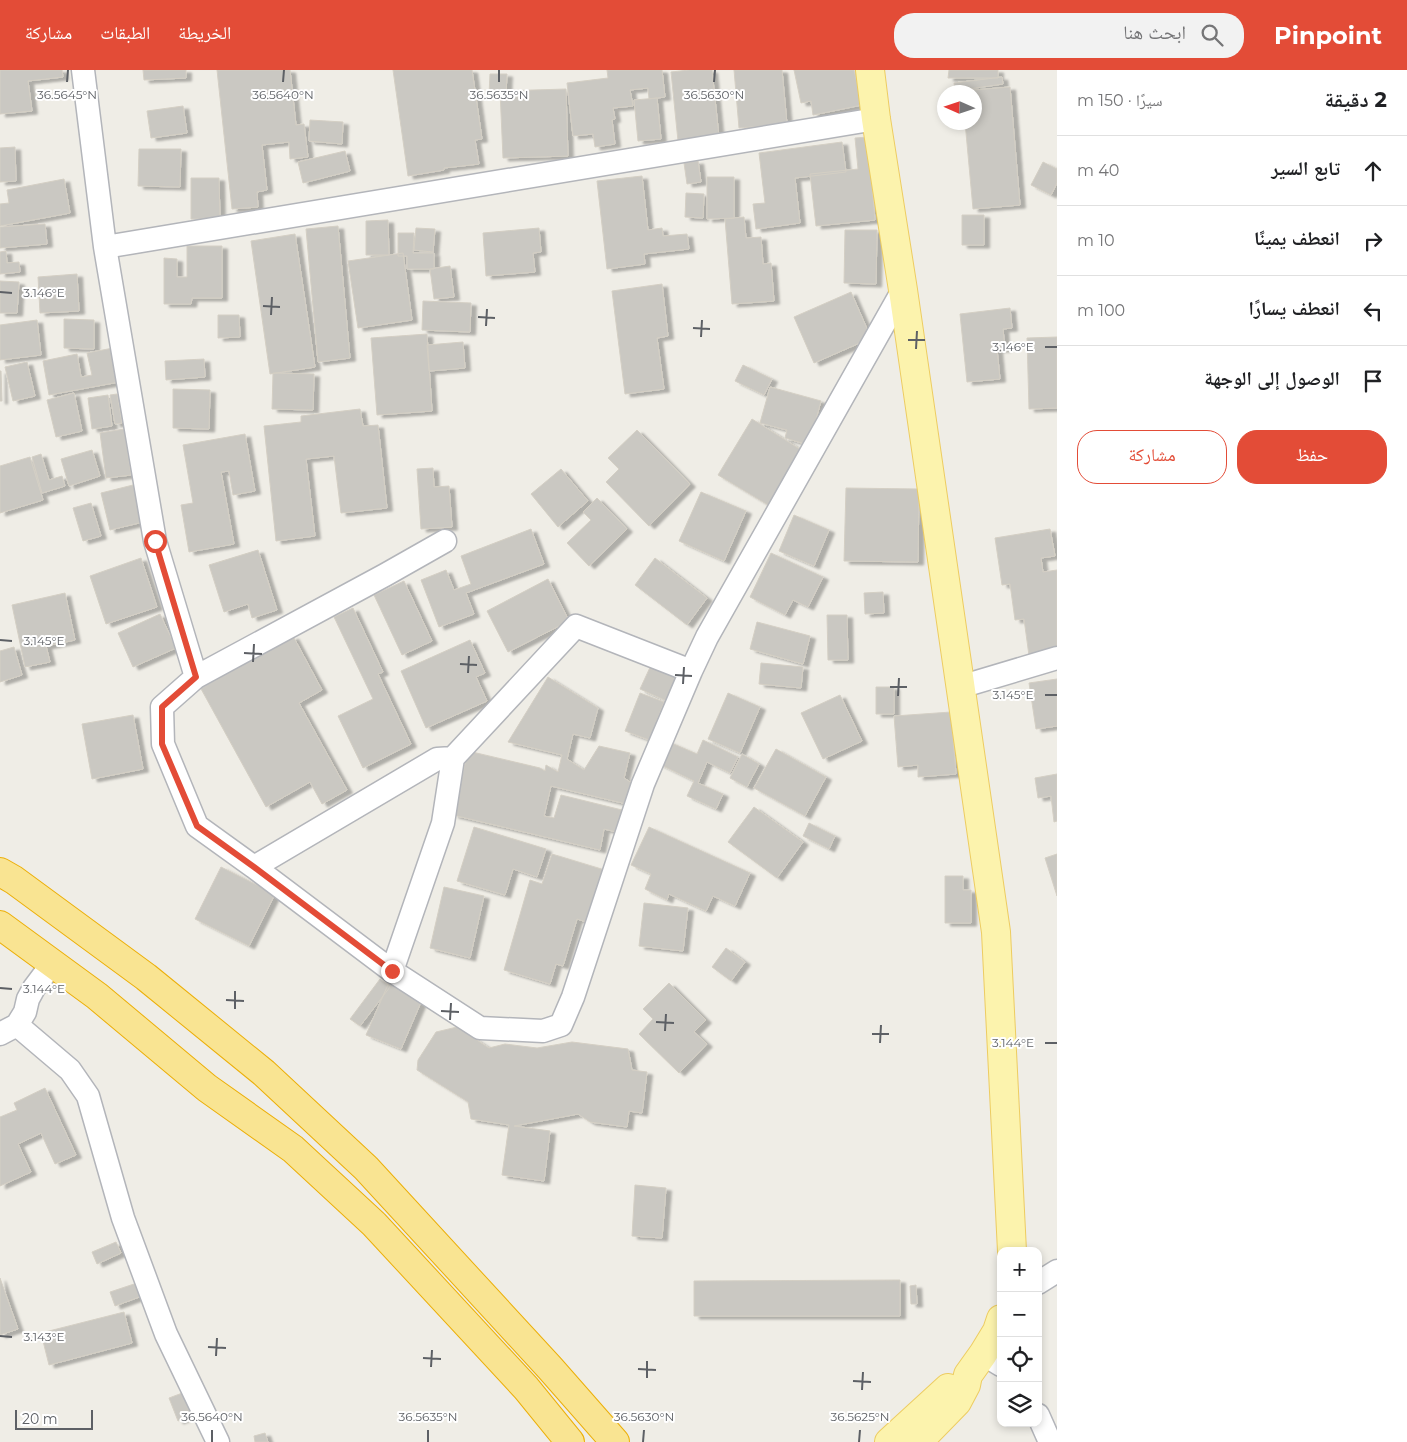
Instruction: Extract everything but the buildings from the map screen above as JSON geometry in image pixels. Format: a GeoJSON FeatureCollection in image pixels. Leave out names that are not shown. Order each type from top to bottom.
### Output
{"type":"FeatureCollection","features":[{"type":"Feature","properties":{"kind":"highway"},"geometry":{"type":"LineString","coordinates":[[0,872],[14,880],[146,977],[264,1073],[366,1168],[544,1361],[615,1442]]}},
{"type":"Feature","properties":{"kind":"highway"},"geometry":{"type":"LineString","coordinates":[[0,925],[97,996],[207,1088],[293,1149],[368,1218],[526,1388],[570,1442]]}},
{"type":"Feature","properties":{"kind":"main road"},"geometry":{"type":"LineString","coordinates":[[870,70],[996,932],[1012,1247]]}},
{"type":"Feature","properties":{"kind":"main road"},"geometry":{"type":"LineString","coordinates":[[918,1442],[957,1402],[966,1385],[984,1365],[997,1331]]}},
{"type":"Feature","properties":{"kind":"main road"},"geometry":{"type":"LineString","coordinates":[[889,1442],[940,1394],[955,1382],[984,1365]]}},
{"type":"Feature","properties":{"kind":"street"},"geometry":{"type":"LineString","coordinates":[[83,70],[105,247],[155,541],[196,677]]}},
{"type":"Feature","properties":{"kind":"street"},"geometry":{"type":"LineString","coordinates":[[105,247],[876,119]]}},
{"type":"Feature","properties":{"kind":"street"},"geometry":{"type":"LineString","coordinates":[[444,541],[196,677],[162,707],[162,744],[197,826],[392,971],[480,1028],[544,1031],[561,1025],[573,997],[643,784],[690,670],[903,290]]}},
{"type":"Feature","properties":{"kind":"street"},"geometry":{"type":"LineString","coordinates":[[392,971],[443,822],[454,758],[576,626],[690,670]]}},
{"type":"Feature","properties":{"kind":"street"},"geometry":{"type":"LineString","coordinates":[[960,687],[1057,658]]}},
{"type":"Feature","properties":{"kind":"street"},"geometry":{"type":"LineString","coordinates":[[254,867],[437,759],[454,758]]}},
{"type":"Feature","properties":{"kind":"street"},"geometry":{"type":"LineString","coordinates":[[52,964],[34,988],[28,999],[25,1012],[8,1030],[70,1070],[88,1096],[123,1218],[166,1334],[218,1442]]}},
{"type":"Feature","properties":{"kind":"street"},"geometry":{"type":"LineString","coordinates":[[1042,1280],[1057,1271]]}},
{"type":"Feature","properties":{"kind":"street"},"geometry":{"type":"LineString","coordinates":[[1042,1425],[1050,1442]]}},
{"type":"Feature","properties":{"kind":"route"},"geometry":{"type":"LineString","coordinates":[[155,541],[196,677],[162,707],[162,744],[197,826],[392,971]]}}]}
